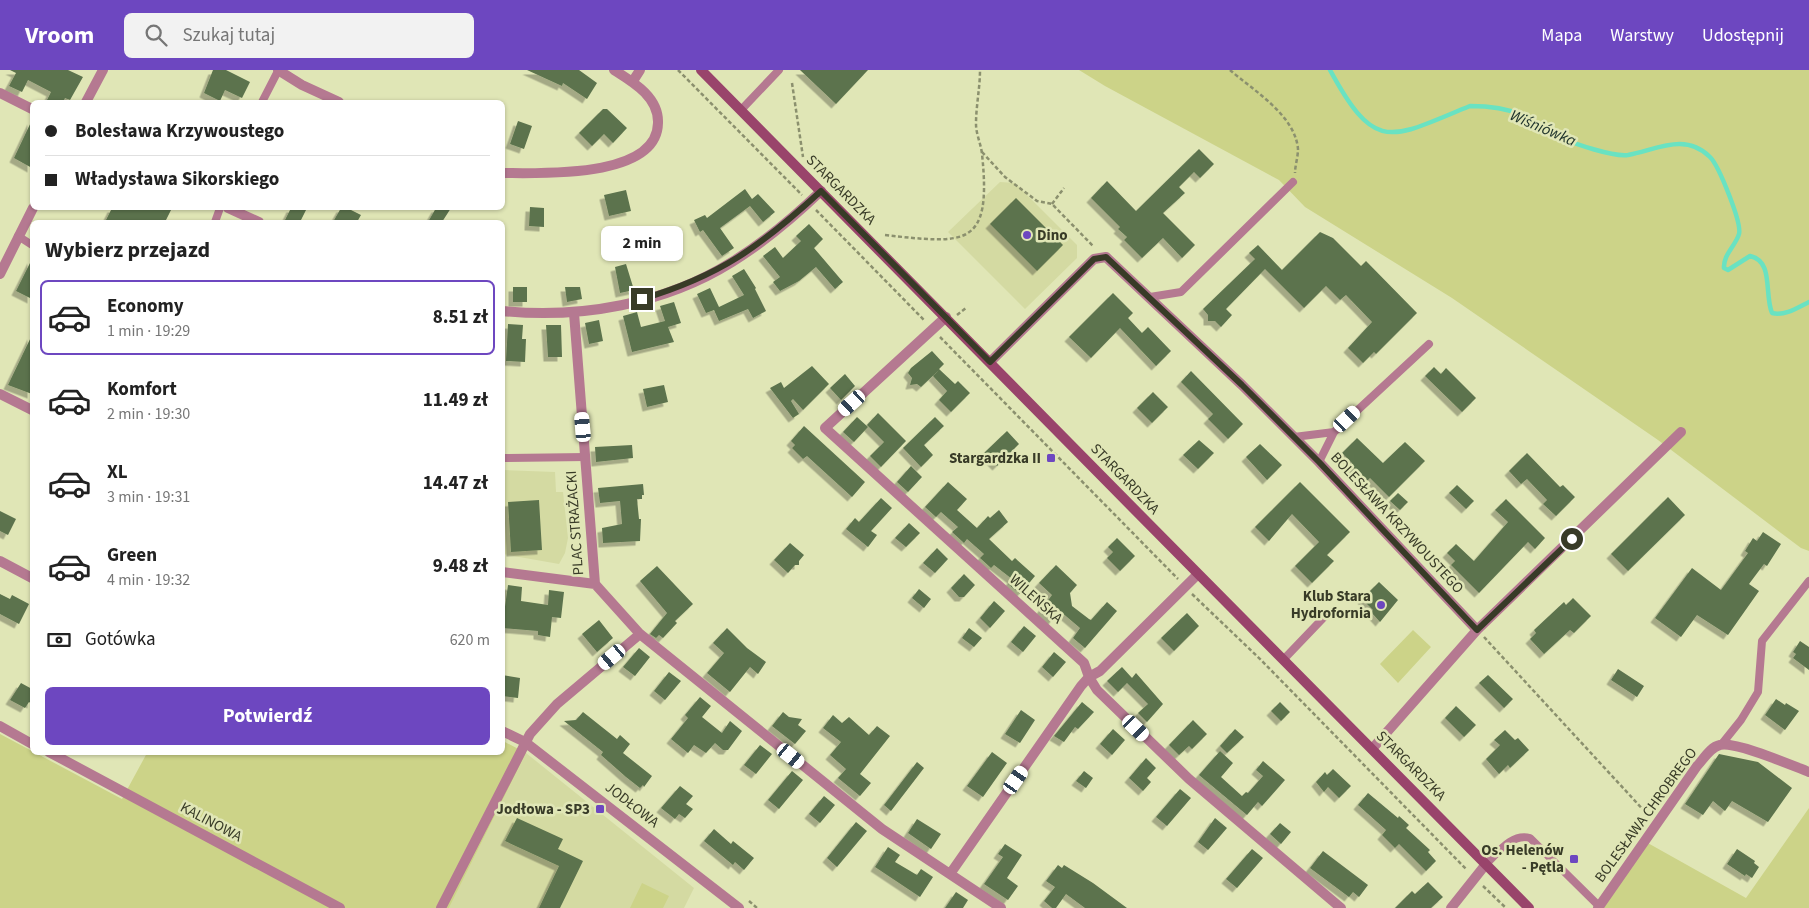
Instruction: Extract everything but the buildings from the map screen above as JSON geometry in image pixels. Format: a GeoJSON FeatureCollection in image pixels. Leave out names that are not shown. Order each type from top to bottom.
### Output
{"type":"FeatureCollection","features":[{"type":"Feature","properties":{"kind":"street"},"geometry":{"type":"LineString","coordinates":[[87,100],[103,70]]}},
{"type":"Feature","properties":{"kind":"street"},"geometry":{"type":"LineString","coordinates":[[278,70],[335,100]]}},
{"type":"Feature","properties":{"kind":"street"},"geometry":{"type":"LineString","coordinates":[[505,173],[551,173],[588,170],[630,159],[643,151],[652,142],[658,129],[658,116],[655,104],[633,82],[614,70]]}},
{"type":"Feature","properties":{"kind":"street"},"geometry":{"type":"LineString","coordinates":[[633,82],[640,70]]}},
{"type":"Feature","properties":{"kind":"street","name":"STARGARDZKA"},"geometry":{"type":"LineString","coordinates":[[701,70],[946,316],[1197,575],[1284,659],[1529,908]]}},
{"type":"Feature","properties":{"kind":"street"},"geometry":{"type":"LineString","coordinates":[[0,93],[30,108]]}},
{"type":"Feature","properties":{"kind":"street"},"geometry":{"type":"LineString","coordinates":[[505,311],[574,313],[642,299],[676,289],[714,273],[748,252],[821,191]]}},
{"type":"Feature","properties":{"kind":"street"},"geometry":{"type":"LineString","coordinates":[[0,274],[32,210]]}},
{"type":"Feature","properties":{"kind":"street"},"geometry":{"type":"LineString","coordinates":[[232,210],[255,220]]}},
{"type":"Feature","properties":{"kind":"street"},"geometry":{"type":"LineString","coordinates":[[990,362],[1094,259],[1100,256]]}},
{"type":"Feature","properties":{"kind":"street","name":"BOLESŁAWA KRZYWOUSTEGO"},"geometry":{"type":"LineString","coordinates":[[1100,256],[1106,257],[1242,385],[1319,462],[1477,630]]}},
{"type":"Feature","properties":{"kind":"street","name":"PLAC STRAŻACKI"},"geometry":{"type":"LineString","coordinates":[[505,572],[595,584],[574,313]]}},
{"type":"Feature","properties":{"kind":"street","name":"WILEŃSKA"},"geometry":{"type":"LineString","coordinates":[[946,316],[825,428],[1084,663],[1089,677],[1097,690],[1188,779],[1341,908]]}},
{"type":"Feature","properties":{"kind":"street"},"geometry":{"type":"LineString","coordinates":[[0,394],[30,409]]}},
{"type":"Feature","properties":{"kind":"street"},"geometry":{"type":"LineString","coordinates":[[1372,749],[1477,630],[1681,432]]}},
{"type":"Feature","properties":{"kind":"street"},"geometry":{"type":"LineString","coordinates":[[0,561],[30,577]]}},
{"type":"Feature","properties":{"kind":"street"},"geometry":{"type":"LineString","coordinates":[[950,874],[1089,677],[1100,671],[1197,575]]}},
{"type":"Feature","properties":{"kind":"street"},"geometry":{"type":"LineString","coordinates":[[595,584],[640,634],[882,829],[1001,908]]}},
{"type":"Feature","properties":{"kind":"street"},"geometry":{"type":"LineString","coordinates":[[441,908],[525,742],[540,720],[640,634]]}},
{"type":"Feature","properties":{"kind":"street"},"geometry":{"type":"LineString","coordinates":[[0,726],[30,743]]}},
{"type":"Feature","properties":{"kind":"street","name":"JODŁOWA"},"geometry":{"type":"LineString","coordinates":[[505,732],[525,742],[739,908]]}},
{"type":"Feature","properties":{"kind":"street","name":"BOLESŁAWA CHROBREGO"},"geometry":{"type":"LineString","coordinates":[[1598,907],[1697,766],[1714,747],[1721,744],[1743,749],[1809,772]]}},
{"type":"Feature","properties":{"kind":"street","name":"KALINOWA"},"geometry":{"type":"LineString","coordinates":[[54,755],[340,908]]}},
{"type":"Feature","properties":{"kind":"street"},"geometry":{"type":"LineString","coordinates":[[68,763],[72,755]]}},
{"type":"Feature","properties":{"kind":"street"},"geometry":{"type":"LineString","coordinates":[[1451,908],[1476,879],[1486,864]]}},
{"type":"Feature","properties":{"kind":"lane"},"geometry":{"type":"LineString","coordinates":[[263,100],[278,70]]}},
{"type":"Feature","properties":{"kind":"lane"},"geometry":{"type":"LineString","coordinates":[[741,110],[779,70]]}},
{"type":"Feature","properties":{"kind":"lane"},"geometry":{"type":"LineString","coordinates":[[1150,297],[1181,292],[1293,182]]}},
{"type":"Feature","properties":{"kind":"lane"},"geometry":{"type":"LineString","coordinates":[[18,236],[30,244]]}},
{"type":"Feature","properties":{"kind":"lane"},"geometry":{"type":"LineString","coordinates":[[1319,462],[1334,432],[1429,344]]}},
{"type":"Feature","properties":{"kind":"lane"},"geometry":{"type":"LineString","coordinates":[[1294,438],[1334,432]]}},
{"type":"Feature","properties":{"kind":"lane","name":"PLAC STRAŻACKI"},"geometry":{"type":"LineString","coordinates":[[505,458],[586,457]]}},
{"type":"Feature","properties":{"kind":"lane"},"geometry":{"type":"LineString","coordinates":[[1721,744],[1745,714],[1758,692],[1762,641],[1809,581]]}},
{"type":"Feature","properties":{"kind":"lane"},"geometry":{"type":"LineString","coordinates":[[1284,659],[1328,613]]}},
{"type":"Feature","properties":{"kind":"lane"},"geometry":{"type":"LineString","coordinates":[[1486,864],[1510,841],[1518,837],[1530,838],[1598,907]]}},
{"type":"Feature","properties":{"kind":"path"},"geometry":{"type":"LineString","coordinates":[[678,70],[1185,586],[1261,660],[1506,908]]}},
{"type":"Feature","properties":{"kind":"path"},"geometry":{"type":"LineString","coordinates":[[885,235],[935,241],[960,238],[973,230],[982,214],[984,185],[982,152],[975,125],[980,70]]}},
{"type":"Feature","properties":{"kind":"path"},"geometry":{"type":"LineString","coordinates":[[1230,70],[1282,114],[1292,129],[1298,149],[1293,182]]}},
{"type":"Feature","properties":{"kind":"path"},"geometry":{"type":"LineString","coordinates":[[792,83],[804,161]]}},
{"type":"Feature","properties":{"kind":"path"},"geometry":{"type":"LineString","coordinates":[[982,152],[1005,177],[1037,201],[1052,204],[1100,256]]}},
{"type":"Feature","properties":{"kind":"path"},"geometry":{"type":"LineString","coordinates":[[1052,204],[1064,188]]}},
{"type":"Feature","properties":{"kind":"path"},"geometry":{"type":"LineString","coordinates":[[1477,630],[1646,812],[1654,827]]}},
{"type":"Feature","properties":{"kind":"shaded area"},"geometry":{"type":"Polygon","coordinates":[[[1079,70],[1809,70],[1809,551],[1801,548],[1658,440],[1452,298],[1305,207],[1279,180],[1079,70]]]}},
{"type":"Feature","properties":{"kind":"shaded area"},"geometry":{"type":"Polygon","coordinates":[[[1000,182],[1015,183],[1077,245],[1077,258],[1025,309],[948,232],[1000,182]]]}},
{"type":"Feature","properties":{"kind":"shaded area"},"geometry":{"type":"Polygon","coordinates":[[[505,470],[555,472],[556,492],[563,492],[568,538],[565,553],[559,564],[505,554],[505,470]]]}},
{"type":"Feature","properties":{"kind":"shaded area"},"geometry":{"type":"Polygon","coordinates":[[[1413,630],[1431,647],[1398,683],[1380,664],[1413,630]]]}},
{"type":"Feature","properties":{"kind":"shaded area"},"geometry":{"type":"Polygon","coordinates":[[[0,734],[30,750],[30,755],[39,755],[122,799],[146,755],[505,755],[505,742],[526,753],[449,908],[0,908],[0,734]]]}},
{"type":"Feature","properties":{"kind":"shaded area"},"geometry":{"type":"Polygon","coordinates":[[[526,753],[694,888],[684,908],[449,908],[526,753]]]}},
{"type":"Feature","properties":{"kind":"shaded area"},"geometry":{"type":"Polygon","coordinates":[[[1809,808],[1809,908],[1598,908],[1646,842],[1746,898],[1809,808]]]}},
{"type":"Feature","properties":{"kind":"shaded area"},"geometry":{"type":"Polygon","coordinates":[[[642,883],[669,896],[663,908],[630,908],[642,883]]]}},
{"type":"Feature","properties":{"kind":"waterway","name":"Wiśniówka"},"geometry":{"type":"LineString","coordinates":[[1330,70],[1360,116],[1374,127],[1388,132],[1403,131],[1421,126],[1470,106],[1483,106],[1503,109],[1527,117],[1568,141],[1613,154],[1628,155],[1670,145],[1691,145],[1710,157],[1714,162],[1734,207],[1739,234],[1724,263],[1724,268],[1728,270],[1750,256],[1758,259],[1765,271],[1772,313],[1786,312],[1809,302]]}},
{"type":"Feature","properties":{"kind":"place","name":"Dino"},"geometry":{"type":"Point","coordinates":[1027,235]}},
{"type":"Feature","properties":{"kind":"place","name":"Stargardzka II"},"geometry":{"type":"Point","coordinates":[1051,458]}},
{"type":"Feature","properties":{"kind":"place","name":"Klub Stara Hydrofornia"},"geometry":{"type":"Point","coordinates":[1381,605]}},
{"type":"Feature","properties":{"kind":"place","name":"Jodłowa - SP3"},"geometry":{"type":"Point","coordinates":[600,809]}},
{"type":"Feature","properties":{"kind":"place","name":"Os. Helenów - Pętla"},"geometry":{"type":"Point","coordinates":[1574,859]}},
{"type":"Feature","properties":{"kind":"route"},"geometry":{"type":"LineString","coordinates":[[642,299],[676,289],[714,273],[731,263],[771,234],[821,191],[990,362],[1094,259],[1100,256],[1106,257],[1242,385],[1319,462],[1477,630],[1572,539]]}}]}
